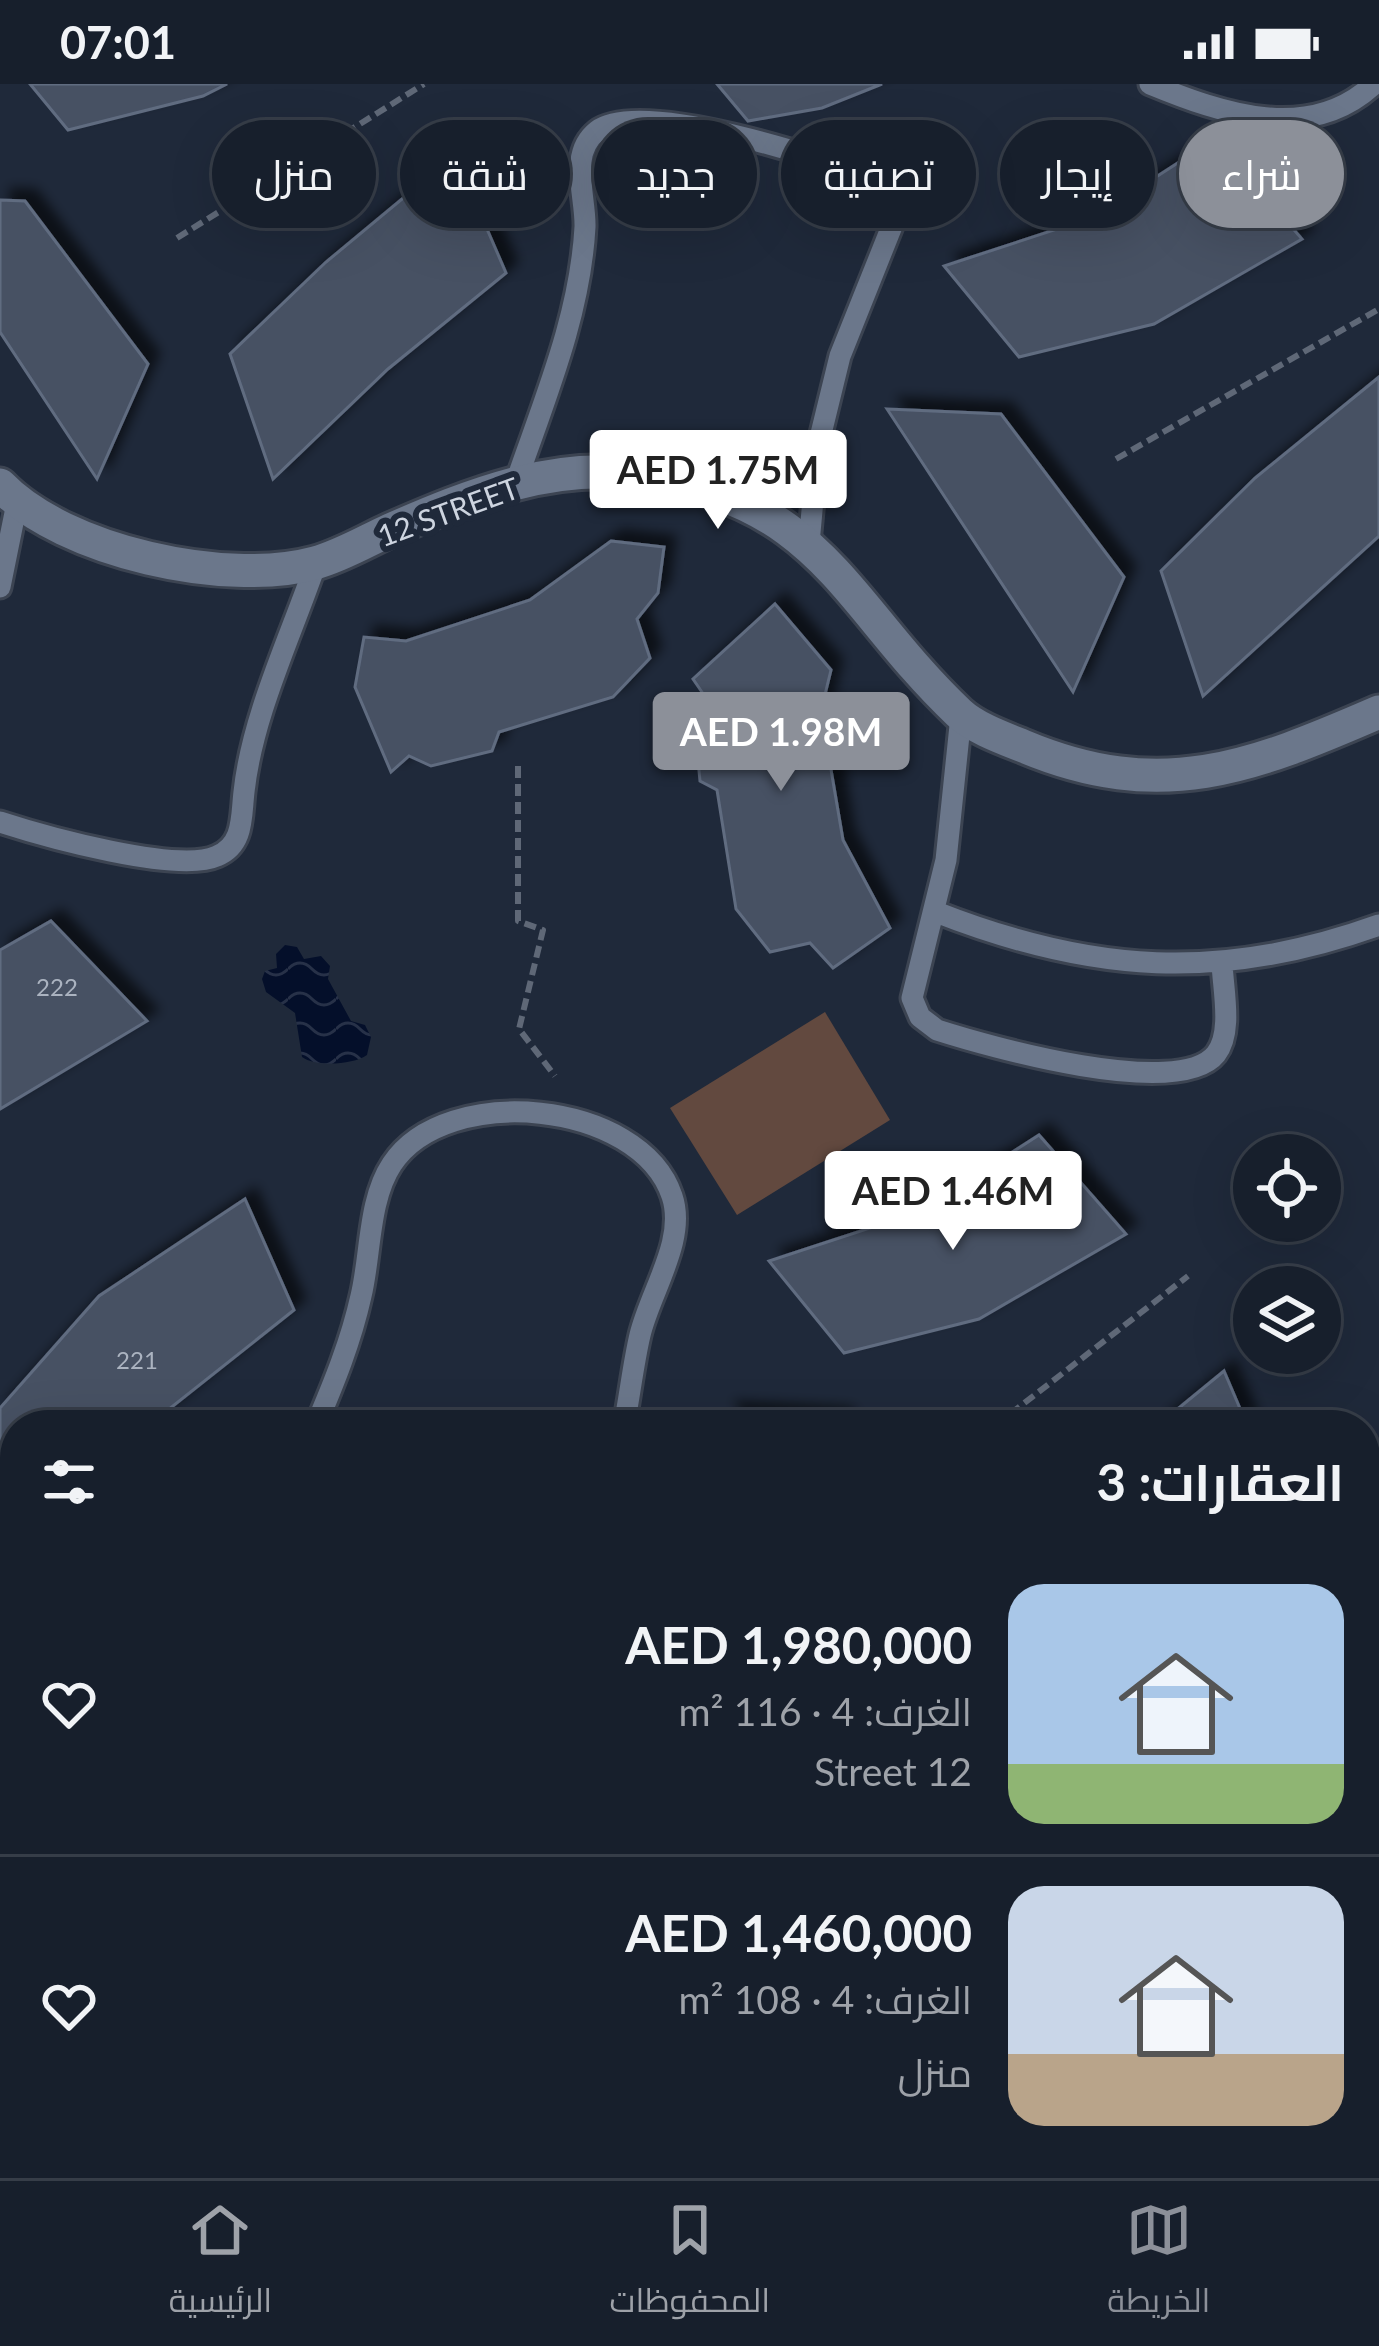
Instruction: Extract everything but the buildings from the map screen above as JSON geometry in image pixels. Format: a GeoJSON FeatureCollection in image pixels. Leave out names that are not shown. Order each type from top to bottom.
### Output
{"type":"FeatureCollection","features":[{"type":"Feature","properties":{"kind":"street","name":"12 STREET"},"geometry":{"type":"LineString","coordinates":[[9,494],[95,540],[161,560],[261,570],[316,563],[460,499],[516,482],[575,472],[641,474],[706,489],[760,512],[809,543],[962,716],[1043,754],[1085,767],[1181,776],[1284,755],[1379,712]]}},
{"type":"Feature","properties":{"kind":"lane"},"geometry":{"type":"LineString","coordinates":[[1150,84],[1216,107],[1294,121],[1349,104],[1374,84]]}},
{"type":"Feature","properties":{"kind":"lane"},"geometry":{"type":"LineString","coordinates":[[516,482],[563,349],[580,282],[585,221],[583,150],[597,131],[618,122],[752,138],[880,180],[896,192],[900,206],[840,356],[818,446],[809,543]]}},
{"type":"Feature","properties":{"kind":"lane"},"geometry":{"type":"LineString","coordinates":[[0,586],[9,494]]}},
{"type":"Feature","properties":{"kind":"lane"},"geometry":{"type":"LineString","coordinates":[[0,822],[136,855],[203,860],[232,846],[240,831],[251,758],[316,563]]}},
{"type":"Feature","properties":{"kind":"lane"},"geometry":{"type":"LineString","coordinates":[[962,716],[954,809],[936,912],[914,976],[912,998],[920,1017],[937,1030],[1066,1065],[1190,1070],[1205,1064],[1224,1037],[1222,963]]}},
{"type":"Feature","properties":{"kind":"lane"},"geometry":{"type":"LineString","coordinates":[[936,912],[1003,938],[1074,956],[1148,965],[1277,956],[1379,925]]}},
{"type":"Feature","properties":{"kind":"lane"},"geometry":{"type":"LineString","coordinates":[[322,1410],[351,1334],[391,1166],[422,1135],[462,1118],[504,1112],[560,1115],[615,1134],[649,1160],[673,1196],[672,1240],[640,1333],[627,1410]]}},
{"type":"Feature","properties":{"kind":"path"},"geometry":{"type":"LineString","coordinates":[[177,238],[424,84]]}},
{"type":"Feature","properties":{"kind":"path"},"geometry":{"type":"LineString","coordinates":[[1116,459],[1379,309]]}},
{"type":"Feature","properties":{"kind":"path"},"geometry":{"type":"LineString","coordinates":[[518,766],[518,920],[543,930],[519,1028],[555,1076]]}},
{"type":"Feature","properties":{"kind":"path"},"geometry":{"type":"LineString","coordinates":[[1015,1410],[1188,1276]]}},
{"type":"Feature","properties":{"kind":"shaded area"},"geometry":{"type":"Polygon","coordinates":[[[825,1012],[890,1120],[737,1215],[670,1108],[825,1012]]]}},
{"type":"Feature","properties":{"kind":"water"},"geometry":{"type":"Polygon","coordinates":[[[285,945],[297,947],[304,959],[321,956],[330,966],[328,979],[351,1021],[365,1025],[371,1037],[367,1055],[334,1064],[302,1057],[295,1013],[266,992],[262,979],[265,971],[277,968],[276,954],[285,945]]]}}]}
